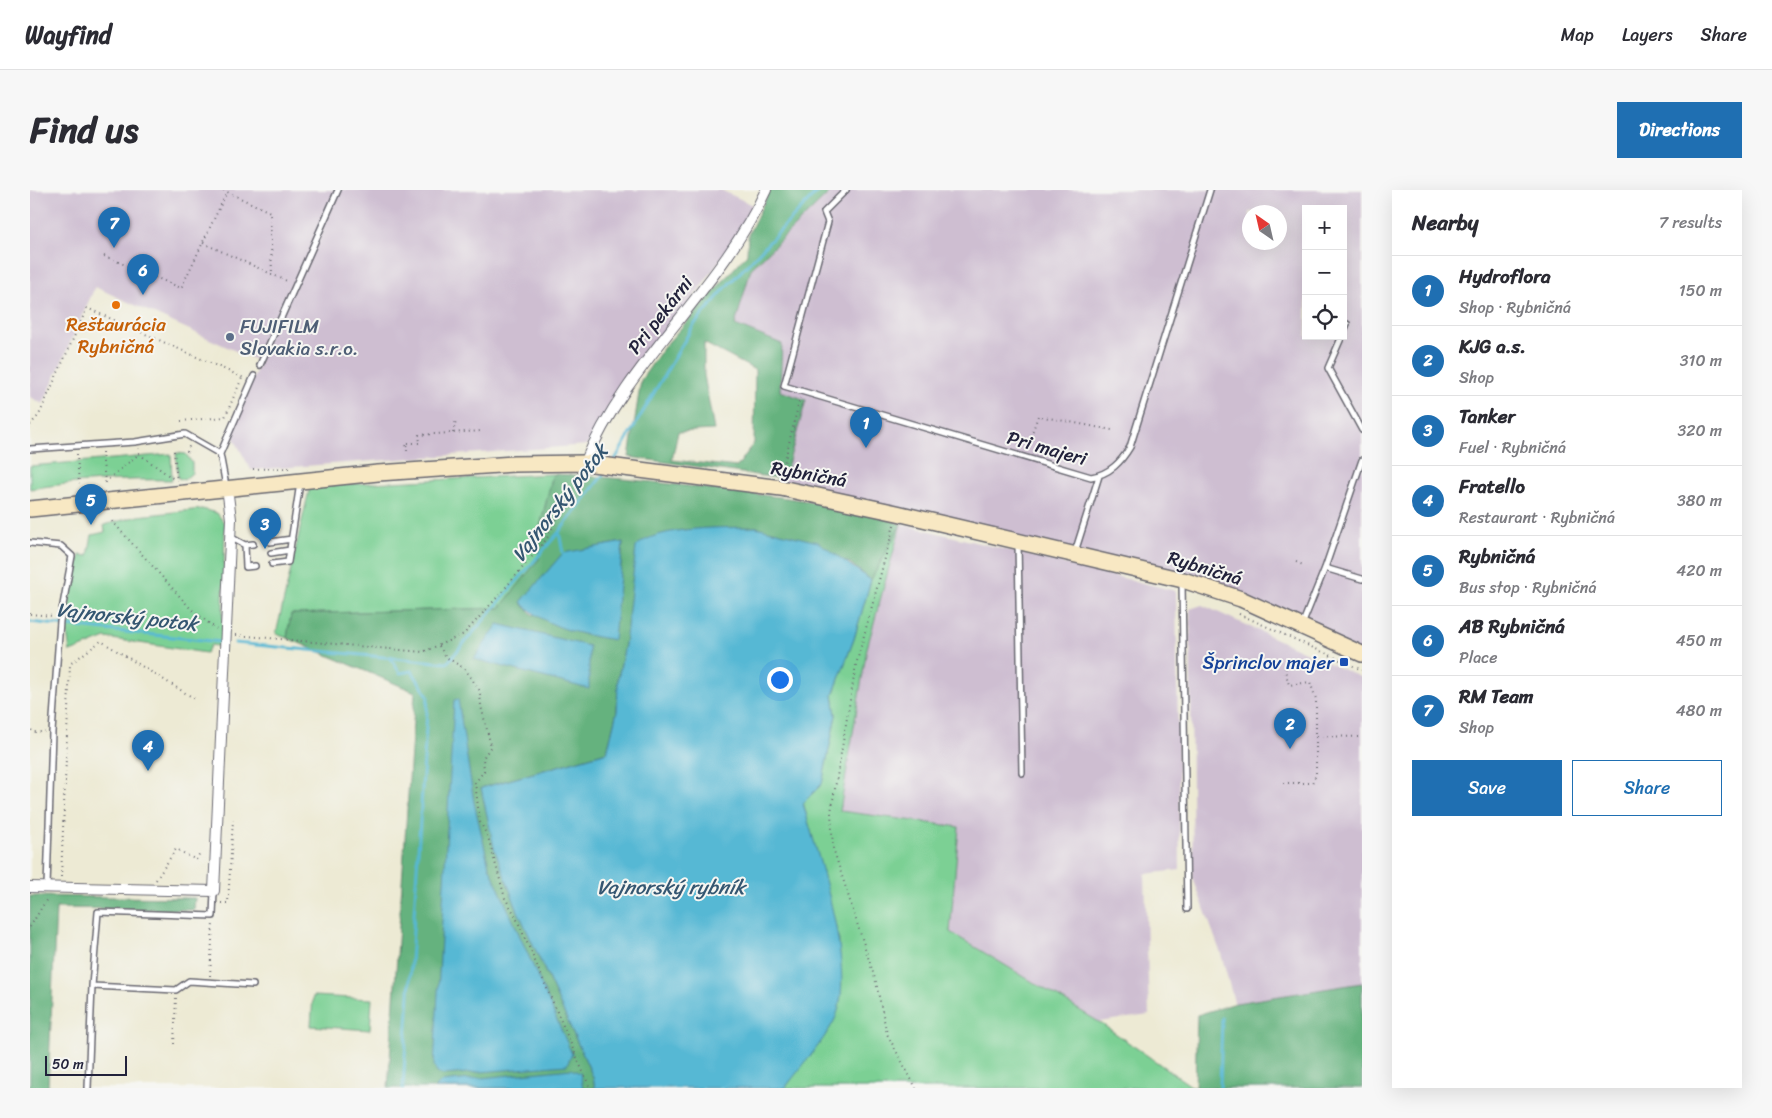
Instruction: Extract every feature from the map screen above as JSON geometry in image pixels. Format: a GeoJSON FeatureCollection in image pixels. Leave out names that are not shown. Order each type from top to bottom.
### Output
{"type":"FeatureCollection","features":[{"type":"Feature","properties":{"kind":"main road","name":"Rybničná"},"geometry":{"type":"LineString","coordinates":[[30,509],[93,504],[226,487],[301,474],[514,464],[585,463],[781,488],[897,513],[1182,580],[1241,599],[1301,628],[1362,654]]}},
{"type":"Feature","properties":{"kind":"street","name":"Pri pekárni"},"geometry":{"type":"LineString","coordinates":[[585,463],[619,399],[740,239],[766,190]]}},
{"type":"Feature","properties":{"kind":"street"},"geometry":{"type":"LineString","coordinates":[[30,887],[214,891],[228,638],[231,519],[226,487]]}},
{"type":"Feature","properties":{"kind":"lane"},"geometry":{"type":"LineString","coordinates":[[260,365],[338,190]]}},
{"type":"Feature","properties":{"kind":"lane","name":"Pri majeri"},"geometry":{"type":"LineString","coordinates":[[846,190],[824,212],[828,222],[784,386],[1091,477],[1099,476],[1121,462],[1130,447],[1210,190]]}},
{"type":"Feature","properties":{"kind":"lane"},"geometry":{"type":"LineString","coordinates":[[1341,340],[1328,368],[1362,430]]}},
{"type":"Feature","properties":{"kind":"lane"},"geometry":{"type":"LineString","coordinates":[[226,487],[220,454],[253,379]]}},
{"type":"Feature","properties":{"kind":"lane"},"geometry":{"type":"LineString","coordinates":[[30,449],[139,442],[185,434],[220,454]]}},
{"type":"Feature","properties":{"kind":"lane"},"geometry":{"type":"LineString","coordinates":[[1301,628],[1325,568],[1362,460]]}},
{"type":"Feature","properties":{"kind":"lane"},"geometry":{"type":"LineString","coordinates":[[272,564],[288,562],[301,474]]}},
{"type":"Feature","properties":{"kind":"lane"},"geometry":{"type":"LineString","coordinates":[[1074,554],[1099,476]]}},
{"type":"Feature","properties":{"kind":"lane"},"geometry":{"type":"LineString","coordinates":[[230,537],[245,545],[253,544]]}},
{"type":"Feature","properties":{"kind":"lane"},"geometry":{"type":"LineString","coordinates":[[270,542],[292,539]]}},
{"type":"Feature","properties":{"kind":"lane"},"geometry":{"type":"LineString","coordinates":[[1018,542],[1022,773]]}},
{"type":"Feature","properties":{"kind":"lane"},"geometry":{"type":"LineString","coordinates":[[30,543],[61,546],[72,556],[60,619],[52,732],[50,887]]}},
{"type":"Feature","properties":{"kind":"lane"},"geometry":{"type":"LineString","coordinates":[[245,545],[246,567],[255,566]]}},
{"type":"Feature","properties":{"kind":"lane"},"geometry":{"type":"LineString","coordinates":[[271,553],[290,550]]}},
{"type":"Feature","properties":{"kind":"lane"},"geometry":{"type":"LineString","coordinates":[[246,556],[254,555]]}},
{"type":"Feature","properties":{"kind":"lane"},"geometry":{"type":"LineString","coordinates":[[1325,568],[1362,579]]}},
{"type":"Feature","properties":{"kind":"lane"},"geometry":{"type":"LineString","coordinates":[[1182,580],[1187,909]]}},
{"type":"Feature","properties":{"kind":"lane"},"geometry":{"type":"LineString","coordinates":[[88,1088],[92,986],[98,912],[213,916],[214,891]]}},
{"type":"Feature","properties":{"kind":"lane"},"geometry":{"type":"LineString","coordinates":[[92,986],[176,990],[189,982],[253,985]]}},
{"type":"Feature","properties":{"kind":"path"},"geometry":{"type":"LineString","coordinates":[[223,190],[270,212],[272,274]]}},
{"type":"Feature","properties":{"kind":"path"},"geometry":{"type":"LineString","coordinates":[[104,256],[181,288],[227,192]]}},
{"type":"Feature","properties":{"kind":"path"},"geometry":{"type":"LineString","coordinates":[[203,243],[295,284]]}},
{"type":"Feature","properties":{"kind":"path"},"geometry":{"type":"LineString","coordinates":[[30,425],[39,415],[86,308],[242,378],[253,379]]}},
{"type":"Feature","properties":{"kind":"path"},"geometry":{"type":"LineString","coordinates":[[181,421],[225,417],[242,378]]}},
{"type":"Feature","properties":{"kind":"path"},"geometry":{"type":"LineString","coordinates":[[780,478],[802,391]]}},
{"type":"Feature","properties":{"kind":"path"},"geometry":{"type":"LineString","coordinates":[[1024,458],[1038,416],[1112,430]]}},
{"type":"Feature","properties":{"kind":"path"},"geometry":{"type":"LineString","coordinates":[[453,433],[456,420]]}},
{"type":"Feature","properties":{"kind":"path"},"geometry":{"type":"LineString","coordinates":[[407,451],[406,443],[420,443],[419,435],[481,431]]}},
{"type":"Feature","properties":{"kind":"path"},"geometry":{"type":"LineString","coordinates":[[139,442],[139,454]]}},
{"type":"Feature","properties":{"kind":"path"},"geometry":{"type":"LineString","coordinates":[[102,445],[105,482],[139,454]]}},
{"type":"Feature","properties":{"kind":"path"},"geometry":{"type":"LineString","coordinates":[[77,447],[79,484]]}},
{"type":"Feature","properties":{"kind":"path"},"geometry":{"type":"LineString","coordinates":[[139,454],[177,481],[174,451]]}},
{"type":"Feature","properties":{"kind":"path"},"geometry":{"type":"LineString","coordinates":[[112,521],[191,609],[228,638],[423,652],[464,634],[546,540],[585,463]]}},
{"type":"Feature","properties":{"kind":"path"},"geometry":{"type":"LineString","coordinates":[[253,469],[301,474]]}},
{"type":"Feature","properties":{"kind":"path"},"geometry":{"type":"LineString","coordinates":[[897,513],[856,665],[831,812],[833,848],[876,982],[887,1034],[916,1088]]}},
{"type":"Feature","properties":{"kind":"path"},"geometry":{"type":"LineString","coordinates":[[1296,562],[1303,565]]}},
{"type":"Feature","properties":{"kind":"path"},"geometry":{"type":"LineString","coordinates":[[1235,612],[1362,670]]}},
{"type":"Feature","properties":{"kind":"path"},"geometry":{"type":"LineString","coordinates":[[30,614],[60,619]]}},
{"type":"Feature","properties":{"kind":"path"},"geometry":{"type":"LineString","coordinates":[[30,928],[50,887],[61,879],[70,664],[101,641],[195,699]]}},
{"type":"Feature","properties":{"kind":"path"},"geometry":{"type":"LineString","coordinates":[[439,646],[446,657],[465,670],[480,691],[481,706],[491,746],[483,758],[484,771],[475,783],[480,822],[488,836],[504,898],[515,915],[590,1088]]}},
{"type":"Feature","properties":{"kind":"path"},"geometry":{"type":"LineString","coordinates":[[1283,783],[1312,783],[1316,775],[1316,699],[1310,682],[1289,685],[1285,670],[1289,659]]}},
{"type":"Feature","properties":{"kind":"path"},"geometry":{"type":"LineString","coordinates":[[30,725],[32,732],[52,732]]}},
{"type":"Feature","properties":{"kind":"path"},"geometry":{"type":"LineString","coordinates":[[1316,736],[1362,737]]}},
{"type":"Feature","properties":{"kind":"path"},"geometry":{"type":"LineString","coordinates":[[214,903],[228,903],[233,820]]}},
{"type":"Feature","properties":{"kind":"path"},"geometry":{"type":"LineString","coordinates":[[155,882],[176,849],[196,860],[200,851]]}},
{"type":"Feature","properties":{"kind":"path"},"geometry":{"type":"LineString","coordinates":[[209,983],[213,916]]}},
{"type":"Feature","properties":{"kind":"path"},"geometry":{"type":"LineString","coordinates":[[174,1044],[176,990]]}},
{"type":"Feature","properties":{"kind":"shaded area"},"geometry":{"type":"Polygon","coordinates":[[[30,190],[721,190],[755,206],[733,242],[587,445],[251,470],[230,431],[260,362],[95,287],[43,404],[30,397],[30,190]]]}},
{"type":"Feature","properties":{"kind":"shaded area"},"geometry":{"type":"Polygon","coordinates":[[[832,190],[1362,190],[1362,654],[1241,599],[781,488],[806,400],[780,391],[735,325],[751,269],[832,190]]]}},
{"type":"Feature","properties":{"kind":"shaded area"},"geometry":{"type":"Polygon","coordinates":[[[901,524],[1176,591],[1180,870],[1145,874],[1149,1015],[1099,1022],[950,932],[958,827],[839,811],[867,648],[901,524]]]}},
{"type":"Feature","properties":{"kind":"shaded area"},"geometry":{"type":"Polygon","coordinates":[[[1202,605],[1362,678],[1362,1003],[1236,1009],[1221,954],[1193,878],[1190,609],[1202,605]]]}},
{"type":"Feature","properties":{"kind":"green space"},"geometry":{"type":"Polygon","coordinates":[[[770,190],[832,190],[751,269],[735,325],[782,344],[780,391],[806,400],[784,479],[629,457],[641,380],[664,347],[747,254],[748,235],[770,190]],[[704,343],[704,375],[714,430],[678,432],[672,460],[737,467],[754,443],[755,370],[704,343]]]}},
{"type":"Feature","properties":{"kind":"green space"},"geometry":{"type":"Polygon","coordinates":[[[176,453],[186,454],[192,463],[192,473],[184,480],[178,478],[176,453]]]}},
{"type":"Feature","properties":{"kind":"green space"},"geometry":{"type":"Polygon","coordinates":[[[171,454],[172,480],[101,481],[30,489],[30,466],[171,454]]]}},
{"type":"Feature","properties":{"kind":"green space"},"geometry":{"type":"Polygon","coordinates":[[[553,474],[539,531],[539,559],[500,608],[291,614],[287,638],[276,634],[310,486],[553,474]]]}},
{"type":"Feature","properties":{"kind":"green space"},"geometry":{"type":"Polygon","coordinates":[[[553,474],[601,477],[805,500],[864,512],[901,524],[871,580],[850,563],[757,527],[681,530],[625,645],[618,678],[617,711],[607,752],[481,788],[517,909],[593,1077],[595,1088],[388,1088],[415,692],[287,638],[291,614],[500,608],[539,559],[539,531],[553,474]],[[623,542],[592,548],[548,573],[521,603],[533,615],[618,594],[623,542]]]}},
{"type":"Feature","properties":{"kind":"green space"},"geometry":{"type":"Polygon","coordinates":[[[202,509],[217,513],[225,524],[222,647],[211,645],[206,653],[106,638],[70,652],[65,620],[80,555],[88,556],[92,535],[105,532],[104,525],[138,516],[202,509]]]}},
{"type":"Feature","properties":{"kind":"green space"},"geometry":{"type":"Polygon","coordinates":[[[901,524],[867,648],[840,811],[959,827],[950,932],[1099,1022],[1194,1088],[785,1088],[833,1022],[839,941],[803,802],[822,784],[836,715],[833,695],[854,639],[871,580],[901,524]]]}},
{"type":"Feature","properties":{"kind":"green space"},"geometry":{"type":"Polygon","coordinates":[[[30,896],[195,898],[194,910],[56,908],[48,1088],[30,1088],[30,896]]]}},
{"type":"Feature","properties":{"kind":"green space"},"geometry":{"type":"Polygon","coordinates":[[[1362,983],[1362,1088],[1195,1088],[1197,1015],[1236,1003],[1362,983]]]}},
{"type":"Feature","properties":{"kind":"green space"},"geometry":{"type":"Polygon","coordinates":[[[313,996],[372,999],[370,1030],[311,1026],[313,996]]]}},
{"type":"Feature","properties":{"kind":"water","name":"Vajnorský rybník"},"geometry":{"type":"Polygon","coordinates":[[[756,527],[818,542],[871,580],[854,639],[833,695],[836,715],[822,784],[803,803],[826,883],[839,946],[842,975],[840,1002],[828,1032],[785,1088],[595,1088],[593,1077],[517,909],[494,848],[481,788],[607,752],[617,711],[618,678],[625,645],[636,547],[645,540],[675,531],[756,527]]]}},
{"type":"Feature","properties":{"kind":"water"},"geometry":{"type":"Polygon","coordinates":[[[623,542],[614,640],[576,632],[552,624],[531,611],[521,602],[563,553],[623,542]]]}},
{"type":"Feature","properties":{"kind":"water"},"geometry":{"type":"Polygon","coordinates":[[[498,624],[589,646],[589,689],[474,659],[498,624]]]}},
{"type":"Feature","properties":{"kind":"water"},"geometry":{"type":"Polygon","coordinates":[[[458,699],[474,802],[489,866],[572,1054],[567,1065],[443,1075],[437,1073],[434,1066],[454,700],[458,699]]]}},
{"type":"Feature","properties":{"kind":"water"},"geometry":{"type":"Polygon","coordinates":[[[571,1069],[580,1073],[583,1088],[435,1088],[441,1082],[571,1069]]]}},
{"type":"Feature","properties":{"kind":"waterway","name":"Vajnorský potok"},"geometry":{"type":"LineString","coordinates":[[613,463],[693,326],[727,286],[819,190]]}},
{"type":"Feature","properties":{"kind":"waterway","name":"Vajnorský potok"},"geometry":{"type":"LineString","coordinates":[[235,643],[447,663],[559,532],[606,471]]}},
{"type":"Feature","properties":{"kind":"waterway"},"geometry":{"type":"LineString","coordinates":[[559,532],[563,553]]}},
{"type":"Feature","properties":{"kind":"waterway","name":"Vajnorský potok"},"geometry":{"type":"LineString","coordinates":[[30,622],[221,642]]}},
{"type":"Feature","properties":{"kind":"waterway"},"geometry":{"type":"LineString","coordinates":[[390,657],[400,673],[412,671],[428,696],[403,1088]]}},
{"type":"Feature","properties":{"kind":"waterway"},"geometry":{"type":"LineString","coordinates":[[1220,1088],[1222,1018]]}},
{"type":"Feature","properties":{"kind":"place","name":"RM Team"},"geometry":{"type":"Point","coordinates":[114,248]}},
{"type":"Feature","properties":{"kind":"place","name":"AB Rybničná"},"geometry":{"type":"Point","coordinates":[143,295]}},
{"type":"Feature","properties":{"kind":"place","name":"Reštaurácia Rybničná"},"geometry":{"type":"Point","coordinates":[116,305]}},
{"type":"Feature","properties":{"kind":"place","name":"FUJIFILM Slovakia s.r.o."},"geometry":{"type":"Point","coordinates":[230,337]}},
{"type":"Feature","properties":{"kind":"place","name":"Hydroflora"},"geometry":{"type":"Point","coordinates":[866,448]}},
{"type":"Feature","properties":{"kind":"place","name":"Rybničná"},"geometry":{"type":"Point","coordinates":[91,525]}},
{"type":"Feature","properties":{"kind":"place","name":"Tanker"},"geometry":{"type":"Point","coordinates":[265,549]}},
{"type":"Feature","properties":{"kind":"place","name":"Šprinclov majer"},"geometry":{"type":"Point","coordinates":[1344,662]}},
{"type":"Feature","properties":{"kind":"place","name":"KJG a.s."},"geometry":{"type":"Point","coordinates":[1290,749]}},
{"type":"Feature","properties":{"kind":"place","name":"Fratello"},"geometry":{"type":"Point","coordinates":[148,771]}}]}
